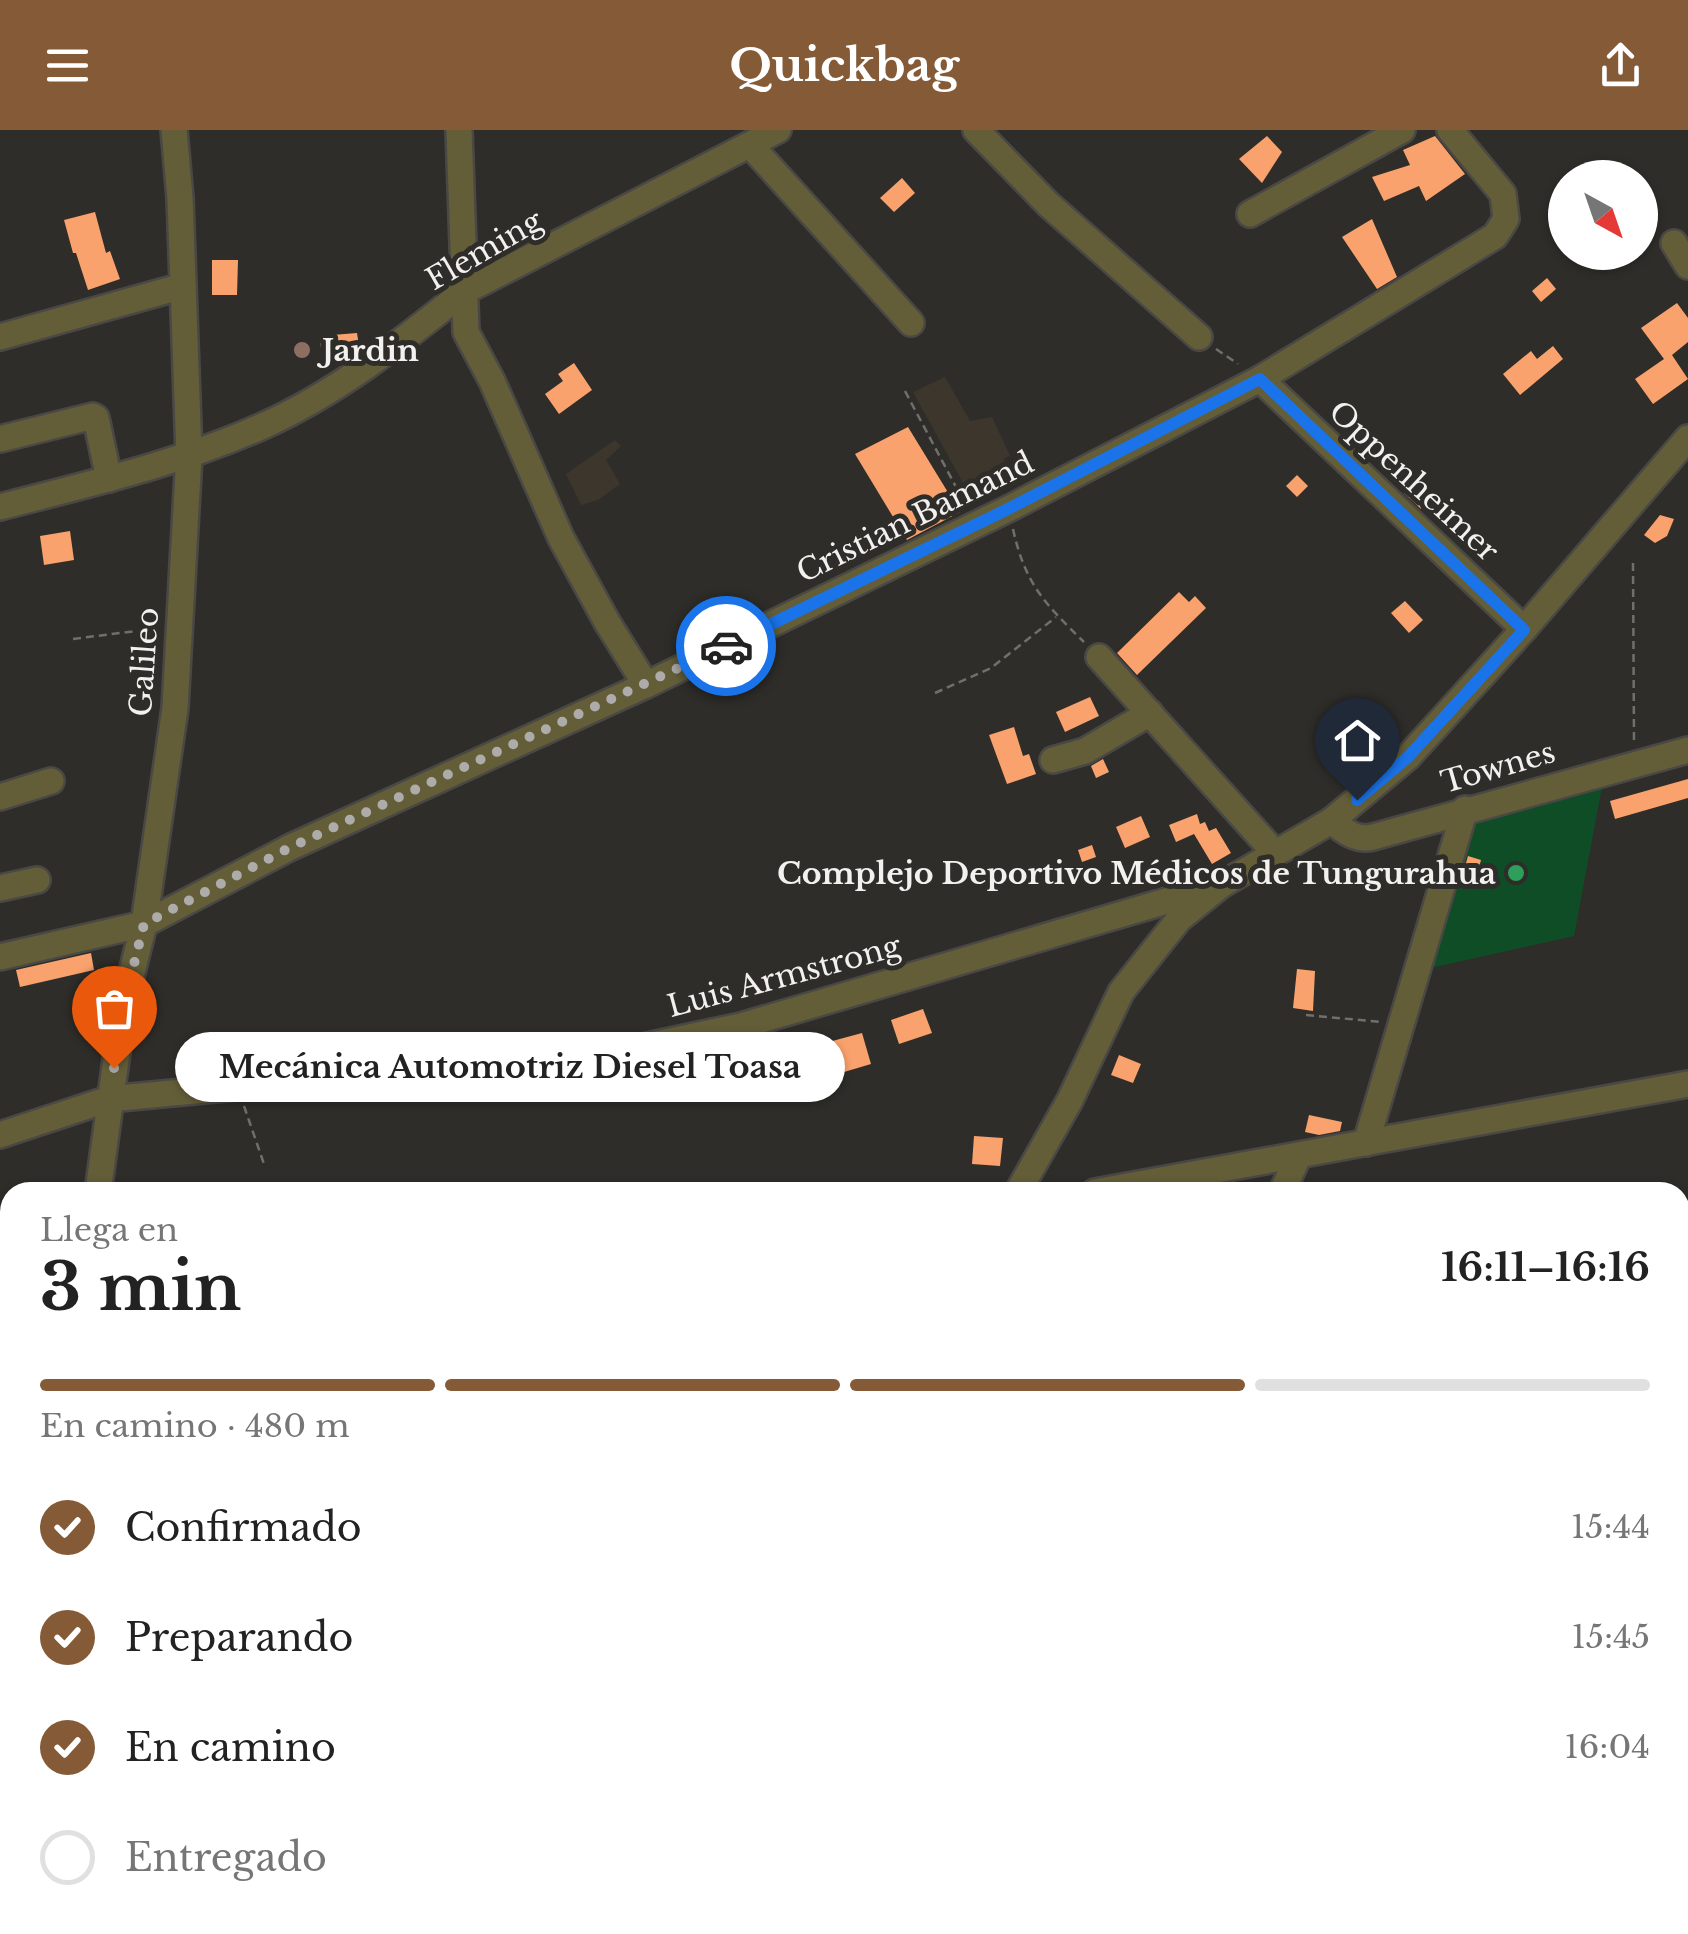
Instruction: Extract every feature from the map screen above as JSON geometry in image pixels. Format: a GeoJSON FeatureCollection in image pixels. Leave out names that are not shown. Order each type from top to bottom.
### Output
{"type":"FeatureCollection","features":[{"type":"Feature","properties":{"kind":"street","name":"Galileo"},"geometry":{"type":"LineString","coordinates":[[99,1182],[123,1008],[144,924],[176,708],[188,456],[174,130]]}},
{"type":"Feature","properties":{"kind":"street"},"geometry":{"type":"LineString","coordinates":[[459,130],[466,332],[492,380],[561,538],[646,685]]}},
{"type":"Feature","properties":{"kind":"street","name":"Fleming"},"geometry":{"type":"LineString","coordinates":[[0,507],[188,456],[266,425],[313,400],[463,292],[778,130]]}},
{"type":"Feature","properties":{"kind":"street"},"geometry":{"type":"LineString","coordinates":[[976,130],[1048,204],[1199,337]]}},
{"type":"Feature","properties":{"kind":"street"},"geometry":{"type":"LineString","coordinates":[[1250,214],[1402,130]]}},
{"type":"Feature","properties":{"kind":"street","name":"Cristian Bamand"},"geometry":{"type":"LineString","coordinates":[[0,957],[144,924],[291,847],[646,685],[1008,509],[1260,379],[1495,236],[1506,219],[1502,194],[1450,130]]}},
{"type":"Feature","properties":{"kind":"street"},"geometry":{"type":"LineString","coordinates":[[750,145],[911,322]]}},
{"type":"Feature","properties":{"kind":"street"},"geometry":{"type":"LineString","coordinates":[[1674,244],[1688,266]]}},
{"type":"Feature","properties":{"kind":"street"},"geometry":{"type":"LineString","coordinates":[[0,336],[183,286]]}},
{"type":"Feature","properties":{"kind":"street","name":"Oppenheimer"},"geometry":{"type":"LineString","coordinates":[[1260,379],[1524,630]]}},
{"type":"Feature","properties":{"kind":"street"},"geometry":{"type":"LineString","coordinates":[[0,439],[92,416],[96,418],[109,479]]}},
{"type":"Feature","properties":{"kind":"street"},"geometry":{"type":"LineString","coordinates":[[1024,1182],[1070,1100],[1121,992],[1178,919],[1222,885],[1331,821],[1408,757],[1524,630],[1688,438]]}},
{"type":"Feature","properties":{"kind":"street"},"geometry":{"type":"LineString","coordinates":[[1100,656],[1274,852]]}},
{"type":"Feature","properties":{"kind":"street"},"geometry":{"type":"LineString","coordinates":[[1053,760],[1085,750],[1150,713]]}},
{"type":"Feature","properties":{"kind":"street","name":"Townes"},"geometry":{"type":"LineString","coordinates":[[1331,821],[1362,840],[1688,750]]}},
{"type":"Feature","properties":{"kind":"street"},"geometry":{"type":"LineString","coordinates":[[0,797],[51,781]]}},
{"type":"Feature","properties":{"kind":"street"},"geometry":{"type":"LineString","coordinates":[[1366,1143],[1465,810]]}},
{"type":"Feature","properties":{"kind":"street"},"geometry":{"type":"LineString","coordinates":[[0,888],[37,880]]}},
{"type":"Feature","properties":{"kind":"street","name":"Luis Armstrong"},"geometry":{"type":"LineString","coordinates":[[0,1135],[109,1099],[628,1050],[742,1026],[1222,885]]}},
{"type":"Feature","properties":{"kind":"street"},"geometry":{"type":"LineString","coordinates":[[1151,1182],[1688,1084]]}},
{"type":"Feature","properties":{"kind":"street"},"geometry":{"type":"LineString","coordinates":[[1287,1182],[1299,1155]]}},
{"type":"Feature","properties":{"kind":"path"},"geometry":{"type":"LineString","coordinates":[[1199,337],[1260,379]]}},
{"type":"Feature","properties":{"kind":"path"},"geometry":{"type":"LineString","coordinates":[[905,390],[976,523]]}},
{"type":"Feature","properties":{"kind":"path"},"geometry":{"type":"LineString","coordinates":[[1008,509],[1018,555],[1034,590],[1100,656]]}},
{"type":"Feature","properties":{"kind":"path"},"geometry":{"type":"LineString","coordinates":[[1632,562],[1634,764]]}},
{"type":"Feature","properties":{"kind":"path"},"geometry":{"type":"LineString","coordinates":[[935,693],[991,668],[1058,616]]}},
{"type":"Feature","properties":{"kind":"path"},"geometry":{"type":"LineString","coordinates":[[73,639],[180,625]]}},
{"type":"Feature","properties":{"kind":"path"},"geometry":{"type":"LineString","coordinates":[[1306,1015],[1366,1022],[1402,1021]]}},
{"type":"Feature","properties":{"kind":"path"},"geometry":{"type":"LineString","coordinates":[[235,1087],[264,1164]]}},
{"type":"Feature","properties":{"kind":"shaded area"},"geometry":{"type":"Polygon","coordinates":[[[945,377],[970,421],[992,417],[1010,456],[1003,459],[1012,475],[968,492],[913,392],[945,377]]]}},
{"type":"Feature","properties":{"kind":"shaded area"},"geometry":{"type":"Polygon","coordinates":[[[615,440],[621,446],[606,460],[620,484],[598,500],[581,505],[566,474],[615,440]]]}},
{"type":"Feature","properties":{"kind":"green space","name":"Complejo Deportivo Médicos de Tungurahua"},"geometry":{"type":"Polygon","coordinates":[[[1605,771],[1574,936],[1417,971],[1465,809],[1605,771]]]}},
{"type":"Feature","properties":{"kind":"building"},"geometry":{"type":"Polygon","coordinates":[[[1267,136],[1282,152],[1262,183],[1239,159],[1267,136]]]}},
{"type":"Feature","properties":{"kind":"building"},"geometry":{"type":"Polygon","coordinates":[[[1435,136],[1465,174],[1426,201],[1419,186],[1384,201],[1372,177],[1410,165],[1403,150],[1435,136]]]}},
{"type":"Feature","properties":{"kind":"building"},"geometry":{"type":"Polygon","coordinates":[[[902,178],[915,193],[894,212],[880,198],[902,178]]]}},
{"type":"Feature","properties":{"kind":"building"},"geometry":{"type":"Polygon","coordinates":[[[95,212],[106,253],[110,251],[120,279],[88,290],[64,220],[95,212]]]}},
{"type":"Feature","properties":{"kind":"building"},"geometry":{"type":"Polygon","coordinates":[[[1372,219],[1397,277],[1377,289],[1342,237],[1372,219]]]}},
{"type":"Feature","properties":{"kind":"building"},"geometry":{"type":"Polygon","coordinates":[[[212,260],[238,260],[237,295],[212,295],[212,260]]]}},
{"type":"Feature","properties":{"kind":"building"},"geometry":{"type":"Polygon","coordinates":[[[1547,278],[1556,289],[1541,302],[1532,291],[1547,278]]]}},
{"type":"Feature","properties":{"kind":"building"},"geometry":{"type":"Polygon","coordinates":[[[1677,303],[1688,318],[1688,342],[1672,355],[1688,379],[1653,404],[1635,379],[1664,359],[1641,328],[1677,303]]]}},
{"type":"Feature","properties":{"kind":"building"},"geometry":{"type":"Polygon","coordinates":[[[357,333],[359,346],[343,348],[344,359],[322,361],[320,336],[357,333]]]}},
{"type":"Feature","properties":{"kind":"building"},"geometry":{"type":"Polygon","coordinates":[[[1553,346],[1563,359],[1520,395],[1503,374],[1531,351],[1537,359],[1553,346]]]}},
{"type":"Feature","properties":{"kind":"building"},"geometry":{"type":"Polygon","coordinates":[[[574,363],[592,390],[559,414],[545,394],[563,381],[558,374],[574,363]]]}},
{"type":"Feature","properties":{"kind":"building"},"geometry":{"type":"Polygon","coordinates":[[[908,427],[960,512],[907,540],[855,454],[908,427]]]}},
{"type":"Feature","properties":{"kind":"building"},"geometry":{"type":"Polygon","coordinates":[[[1297,475],[1308,486],[1297,497],[1286,486],[1297,475]]]}},
{"type":"Feature","properties":{"kind":"building"},"geometry":{"type":"Polygon","coordinates":[[[1415,483],[1430,500],[1421,509],[1404,493],[1415,483]]]}},
{"type":"Feature","properties":{"kind":"building"},"geometry":{"type":"Polygon","coordinates":[[[1660,515],[1674,519],[1667,536],[1655,543],[1644,535],[1660,515]]]}},
{"type":"Feature","properties":{"kind":"building"},"geometry":{"type":"Polygon","coordinates":[[[70,531],[74,560],[44,565],[40,536],[70,531]]]}},
{"type":"Feature","properties":{"kind":"building"},"geometry":{"type":"Polygon","coordinates":[[[1179,592],[1189,602],[1195,596],[1206,608],[1137,675],[1117,653],[1179,592]]]}},
{"type":"Feature","properties":{"kind":"building"},"geometry":{"type":"Polygon","coordinates":[[[1405,601],[1423,620],[1409,633],[1391,613],[1405,601]]]}},
{"type":"Feature","properties":{"kind":"building"},"geometry":{"type":"Polygon","coordinates":[[[1090,697],[1099,716],[1065,732],[1056,712],[1090,697]]]}},
{"type":"Feature","properties":{"kind":"building"},"geometry":{"type":"Polygon","coordinates":[[[1014,727],[1023,756],[1029,754],[1036,774],[1007,784],[989,735],[1014,727]]]}},
{"type":"Feature","properties":{"kind":"building"},"geometry":{"type":"Polygon","coordinates":[[[1103,759],[1109,772],[1096,778],[1091,766],[1103,759]]]}},
{"type":"Feature","properties":{"kind":"building"},"geometry":{"type":"Polygon","coordinates":[[[1688,779],[1688,798],[1615,819],[1610,801],[1688,779]]]}},
{"type":"Feature","properties":{"kind":"building"},"geometry":{"type":"Polygon","coordinates":[[[1197,814],[1200,824],[1205,822],[1209,831],[1216,828],[1231,853],[1212,864],[1194,834],[1176,842],[1169,825],[1197,814]]]}},
{"type":"Feature","properties":{"kind":"building"},"geometry":{"type":"Polygon","coordinates":[[[1141,816],[1150,837],[1125,848],[1116,827],[1141,816]]]}},
{"type":"Feature","properties":{"kind":"building"},"geometry":{"type":"Polygon","coordinates":[[[1092,845],[1096,857],[1082,862],[1078,850],[1092,845]]]}},
{"type":"Feature","properties":{"kind":"building"},"geometry":{"type":"Polygon","coordinates":[[[1468,856],[1481,860],[1476,877],[1463,874],[1468,856]]]}},
{"type":"Feature","properties":{"kind":"building"},"geometry":{"type":"Polygon","coordinates":[[[91,953],[94,970],[20,987],[16,970],[91,953]]]}},
{"type":"Feature","properties":{"kind":"building"},"geometry":{"type":"Polygon","coordinates":[[[1297,969],[1315,971],[1313,1011],[1293,1008],[1297,969]]]}},
{"type":"Feature","properties":{"kind":"building"},"geometry":{"type":"Polygon","coordinates":[[[923,1009],[932,1033],[899,1044],[891,1020],[923,1009]]]}},
{"type":"Feature","properties":{"kind":"building"},"geometry":{"type":"Polygon","coordinates":[[[862,1033],[871,1064],[834,1075],[825,1043],[862,1033]]]}},
{"type":"Feature","properties":{"kind":"building"},"geometry":{"type":"Polygon","coordinates":[[[1119,1055],[1141,1064],[1133,1083],[1111,1075],[1119,1055]]]}},
{"type":"Feature","properties":{"kind":"building"},"geometry":{"type":"Polygon","coordinates":[[[1309,1115],[1342,1122],[1340,1131],[1319,1135],[1305,1132],[1309,1115]]]}},
{"type":"Feature","properties":{"kind":"building"},"geometry":{"type":"Polygon","coordinates":[[[974,1136],[1003,1138],[1000,1166],[972,1164],[974,1136]]]}},
{"type":"Feature","properties":{"kind":"way so far"},"geometry":{"type":"LineString","coordinates":[[114,1068],[123,1008],[144,924],[291,847],[726,646]]}},
{"type":"Feature","properties":{"kind":"place","name":"Jardin"},"geometry":{"type":"Point","coordinates":[302,350]}},
{"type":"Feature","properties":{"kind":"place","name":"Complejo Deportivo Médicos de Tungurahua"},"geometry":{"type":"Point","coordinates":[1516,873]}},
{"type":"Feature","properties":{"kind":"place","name":"Mecánica Automotriz Diesel Toasa"},"geometry":{"type":"Point","coordinates":[114,1068]}},
{"type":"Feature","properties":{"kind":"route"},"geometry":{"type":"LineString","coordinates":[[726,646],[1008,509],[1260,379],[1524,630],[1408,757],[1357,800]]}}]}
